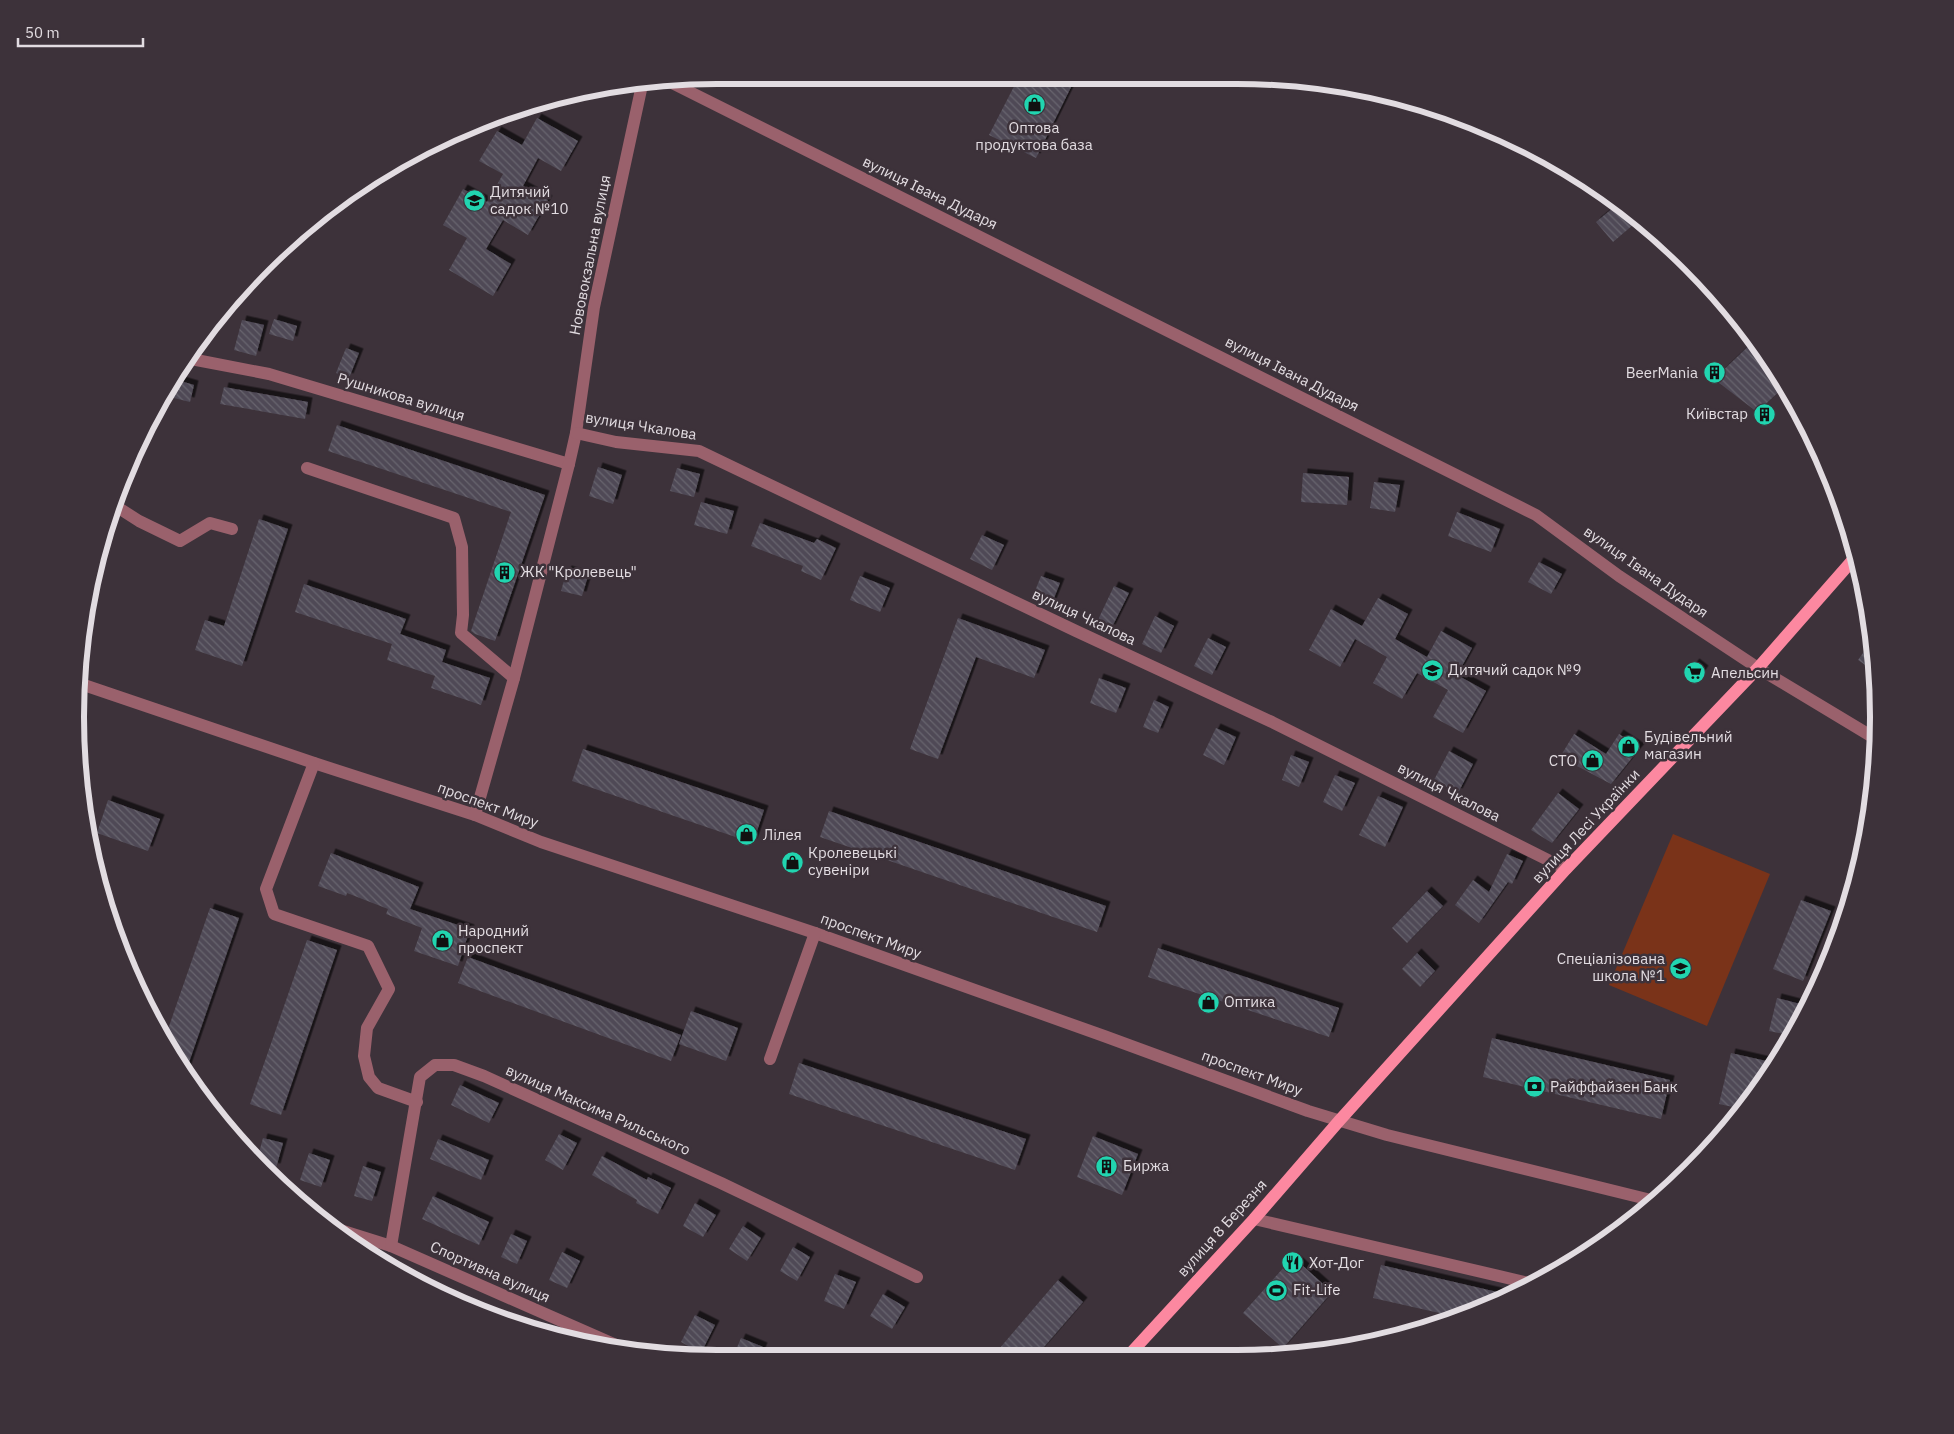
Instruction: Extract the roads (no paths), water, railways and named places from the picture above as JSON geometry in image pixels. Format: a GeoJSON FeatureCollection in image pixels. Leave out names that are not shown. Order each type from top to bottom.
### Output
{"type":"FeatureCollection","features":[{"type":"Feature","properties":{"kind":"main road","name":"вулиця Лесі Українки"},"geometry":{"type":"LineString","coordinates":[[1338,1121],[1566,869],[1758,668],[1851,562]]}},
{"type":"Feature","properties":{"kind":"main road","name":"вулиця 8 Березня"},"geometry":{"type":"LineString","coordinates":[[1133,1350],[1254,1218],[1338,1121]]}},
{"type":"Feature","properties":{"kind":"street","name":"вулиця Івана Дударя"},"geometry":{"type":"LineString","coordinates":[[676,85],[1536,515],[1619,576],[1758,668],[1870,735]]}},
{"type":"Feature","properties":{"kind":"street","name":"Нововокзальна вулиця"},"geometry":{"type":"LineString","coordinates":[[576,433],[594,307],[641,88]]}},
{"type":"Feature","properties":{"kind":"street","name":"Рушникова вулиця"},"geometry":{"type":"LineString","coordinates":[[194,360],[269,374],[569,464]]}},
{"type":"Feature","properties":{"kind":"street"},"geometry":{"type":"LineString","coordinates":[[475,815],[514,678],[576,433]]}},
{"type":"Feature","properties":{"kind":"street","name":"вулиця Чкалова"},"geometry":{"type":"LineString","coordinates":[[576,433],[616,442],[699,451],[971,582],[1272,722],[1566,869]]}},
{"type":"Feature","properties":{"kind":"street"},"geometry":{"type":"LineString","coordinates":[[307,468],[454,518],[462,547],[463,615],[461,633],[514,678]]}},
{"type":"Feature","properties":{"kind":"street"},"geometry":{"type":"LineString","coordinates":[[119,508],[139,521],[180,541],[210,523],[232,529]]}},
{"type":"Feature","properties":{"kind":"street","name":"проспект Миру"},"geometry":{"type":"LineString","coordinates":[[85,686],[475,815],[541,842],[815,933],[1338,1121],[1647,1199]]}},
{"type":"Feature","properties":{"kind":"street"},"geometry":{"type":"LineString","coordinates":[[314,763],[266,889],[274,914],[368,946],[389,988],[367,1028],[364,1056],[369,1077],[378,1088],[417,1102]]}},
{"type":"Feature","properties":{"kind":"street"},"geometry":{"type":"LineString","coordinates":[[770,1059],[815,933]]}},
{"type":"Feature","properties":{"kind":"street","name":"вулиця Максима Рильського"},"geometry":{"type":"LineString","coordinates":[[391,1246],[420,1077],[435,1065],[454,1065],[484,1076],[721,1184],[917,1278]]}},
{"type":"Feature","properties":{"kind":"street"},"geometry":{"type":"LineString","coordinates":[[1254,1218],[1522,1282]]}},
{"type":"Feature","properties":{"kind":"street","name":"Спортивна вулиця"},"geometry":{"type":"LineString","coordinates":[[351,1233],[391,1246],[604,1340]]}},
{"type":"Feature","properties":{"kind":"place","name":"Оптова продуктова база"},"geometry":{"type":"Point","coordinates":[1034,105]}},
{"type":"Feature","properties":{"kind":"place","name":"Дитячий садок №10"},"geometry":{"type":"Point","coordinates":[474,201]}},
{"type":"Feature","properties":{"kind":"place","name":"BeerMania"},"geometry":{"type":"Point","coordinates":[1714,373]}},
{"type":"Feature","properties":{"kind":"place","name":"Київстар"},"geometry":{"type":"Point","coordinates":[1764,414]}},
{"type":"Feature","properties":{"kind":"place","name":"ЖК \"Кролевець\""},"geometry":{"type":"Point","coordinates":[504,572]}},
{"type":"Feature","properties":{"kind":"place","name":"Дитячий садок №9"},"geometry":{"type":"Point","coordinates":[1432,670]}},
{"type":"Feature","properties":{"kind":"place","name":"Апельсин"},"geometry":{"type":"Point","coordinates":[1695,673]}},
{"type":"Feature","properties":{"kind":"place","name":"Будівельний магазин"},"geometry":{"type":"Point","coordinates":[1628,746]}},
{"type":"Feature","properties":{"kind":"place","name":"СТО"},"geometry":{"type":"Point","coordinates":[1593,761]}},
{"type":"Feature","properties":{"kind":"place","name":"Лілея"},"geometry":{"type":"Point","coordinates":[747,835]}},
{"type":"Feature","properties":{"kind":"place","name":"Кролевецькі сувеніри"},"geometry":{"type":"Point","coordinates":[792,862]}},
{"type":"Feature","properties":{"kind":"place","name":"Народний проспект"},"geometry":{"type":"Point","coordinates":[442,940]}},
{"type":"Feature","properties":{"kind":"place","name":"Спеціалізована школа №1"},"geometry":{"type":"Point","coordinates":[1681,968]}},
{"type":"Feature","properties":{"kind":"place","name":"Оптика"},"geometry":{"type":"Point","coordinates":[1208,1002]}},
{"type":"Feature","properties":{"kind":"place","name":"Райффайзен Банк"},"geometry":{"type":"Point","coordinates":[1534,1087]}},
{"type":"Feature","properties":{"kind":"place","name":"Биржа"},"geometry":{"type":"Point","coordinates":[1107,1166]}},
{"type":"Feature","properties":{"kind":"place","name":"Хот-Дог"},"geometry":{"type":"Point","coordinates":[1293,1263]}},
{"type":"Feature","properties":{"kind":"place","name":"Fit-Life"},"geometry":{"type":"Point","coordinates":[1277,1290]}}]}
